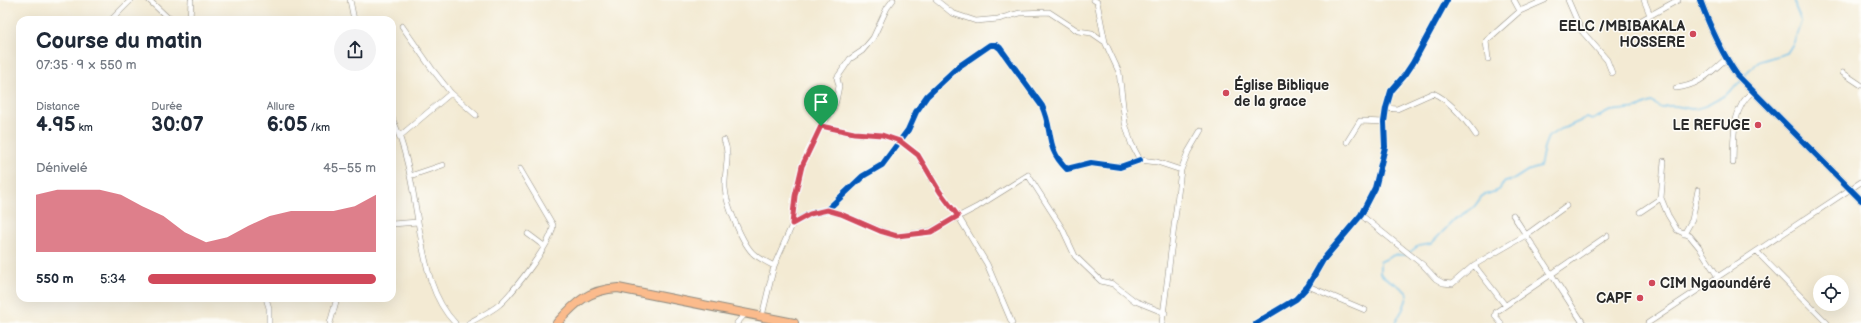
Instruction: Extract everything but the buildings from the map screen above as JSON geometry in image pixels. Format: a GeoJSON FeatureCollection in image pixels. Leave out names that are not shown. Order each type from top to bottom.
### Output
{"type":"FeatureCollection","features":[{"type":"Feature","properties":{"kind":"main road"},"geometry":{"type":"LineString","coordinates":[[557,323],[573,305],[589,295],[601,289],[618,288],[794,323]]}},
{"type":"Feature","properties":{"kind":"street"},"geometry":{"type":"LineString","coordinates":[[115,16],[131,0]]}},
{"type":"Feature","properties":{"kind":"street"},"geometry":{"type":"LineString","coordinates":[[149,0],[166,16]]}},
{"type":"Feature","properties":{"kind":"street"},"geometry":{"type":"LineString","coordinates":[[190,16],[191,0]]}},
{"type":"Feature","properties":{"kind":"street"},"geometry":{"type":"LineString","coordinates":[[350,0],[353,16]]}},
{"type":"Feature","properties":{"kind":"street"},"geometry":{"type":"LineString","coordinates":[[762,316],[774,266],[792,224],[795,196],[802,166],[821,126],[832,112],[838,95],[838,78],[850,59],[862,51],[873,38],[887,8],[893,0]]}},
{"type":"Feature","properties":{"kind":"street"},"geometry":{"type":"LineString","coordinates":[[936,0],[952,13],[976,21],[998,19],[1020,13],[1049,12],[1078,31],[1092,33],[1105,42]]}},
{"type":"Feature","properties":{"kind":"street"},"geometry":{"type":"LineString","coordinates":[[1094,0],[1097,2],[1105,42],[1119,72],[1125,123],[1131,143],[1140,160]]}},
{"type":"Feature","properties":{"kind":"street"},"geometry":{"type":"LineString","coordinates":[[1256,323],[1296,299],[1308,286],[1323,260],[1361,215],[1375,188],[1385,147],[1384,122],[1391,90],[1413,63],[1447,0]]}},
{"type":"Feature","properties":{"kind":"street"},"geometry":{"type":"LineString","coordinates":[[1514,0],[1520,11]]}},
{"type":"Feature","properties":{"kind":"street"},"geometry":{"type":"LineString","coordinates":[[1488,59],[1486,42],[1520,11],[1545,0]]}},
{"type":"Feature","properties":{"kind":"street"},"geometry":{"type":"LineString","coordinates":[[1568,0],[1581,30],[1606,60],[1612,73]]}},
{"type":"Feature","properties":{"kind":"street"},"geometry":{"type":"LineString","coordinates":[[1644,0],[1650,15]]}},
{"type":"Feature","properties":{"kind":"street"},"geometry":{"type":"LineString","coordinates":[[1631,26],[1678,0]]}},
{"type":"Feature","properties":{"kind":"street"},"geometry":{"type":"LineString","coordinates":[[1702,1],[1726,59],[1737,75],[1861,200]]}},
{"type":"Feature","properties":{"kind":"street"},"geometry":{"type":"LineString","coordinates":[[402,26],[451,93],[476,115]]}},
{"type":"Feature","properties":{"kind":"street"},"geometry":{"type":"LineString","coordinates":[[792,224],[806,217],[827,210],[864,176],[882,165],[900,141],[916,112],[935,87],[958,67],[990,45],[996,45],[1000,48],[1042,106],[1046,113],[1054,153],[1067,169],[1091,163],[1120,167],[1140,160],[1157,162],[1181,170]]}},
{"type":"Feature","properties":{"kind":"street"},"geometry":{"type":"LineString","coordinates":[[1676,88],[1697,83],[1710,75],[1726,59]]}},
{"type":"Feature","properties":{"kind":"street"},"geometry":{"type":"LineString","coordinates":[[1844,73],[1861,85]]}},
{"type":"Feature","properties":{"kind":"street"},"geometry":{"type":"LineString","coordinates":[[1733,163],[1736,116],[1741,104],[1753,91]]}},
{"type":"Feature","properties":{"kind":"street"},"geometry":{"type":"LineString","coordinates":[[400,136],[451,93]]}},
{"type":"Feature","properties":{"kind":"street"},"geometry":{"type":"LineString","coordinates":[[1386,108],[1397,109],[1433,93],[1443,99],[1461,115],[1476,135]]}},
{"type":"Feature","properties":{"kind":"street"},"geometry":{"type":"LineString","coordinates":[[1346,142],[1360,121],[1384,122]]}},
{"type":"Feature","properties":{"kind":"street"},"geometry":{"type":"LineString","coordinates":[[821,126],[854,133],[882,135],[900,141],[918,155],[940,192],[958,216],[986,264],[1012,323]]}},
{"type":"Feature","properties":{"kind":"street"},"geometry":{"type":"LineString","coordinates":[[396,127],[400,136],[410,176],[432,287],[447,314],[456,323]]}},
{"type":"Feature","properties":{"kind":"street"},"geometry":{"type":"LineString","coordinates":[[1162,323],[1165,313],[1181,170],[1188,152],[1201,130]]}},
{"type":"Feature","properties":{"kind":"street"},"geometry":{"type":"LineString","coordinates":[[724,140],[728,149],[725,189],[731,215],[754,255],[774,266]]}},
{"type":"Feature","properties":{"kind":"street"},"geometry":{"type":"LineString","coordinates":[[1664,161],[1661,198],[1668,215],[1677,230],[1690,236],[1699,247],[1718,277]]}},
{"type":"Feature","properties":{"kind":"street"},"geometry":{"type":"LineString","coordinates":[[410,176],[443,165]]}},
{"type":"Feature","properties":{"kind":"street"},"geometry":{"type":"LineString","coordinates":[[469,323],[500,304],[519,283],[539,256],[551,234],[553,226],[520,169]]}},
{"type":"Feature","properties":{"kind":"street"},"geometry":{"type":"LineString","coordinates":[[827,210],[841,214],[880,231],[897,236],[931,232],[1028,175],[1062,228],[1075,256],[1102,281],[1114,284],[1135,300],[1165,313]]}},
{"type":"Feature","properties":{"kind":"street"},"geometry":{"type":"LineString","coordinates":[[1648,323],[1861,182]]}},
{"type":"Feature","properties":{"kind":"street"},"geometry":{"type":"LineString","coordinates":[[1684,234],[1692,220],[1698,190]]}},
{"type":"Feature","properties":{"kind":"street"},"geometry":{"type":"LineString","coordinates":[[1640,212],[1661,198]]}},
{"type":"Feature","properties":{"kind":"street"},"geometry":{"type":"LineString","coordinates":[[1361,215],[1411,256],[1436,279],[1442,283],[1452,284],[1474,265],[1526,234],[1566,206]]}},
{"type":"Feature","properties":{"kind":"street"},"geometry":{"type":"LineString","coordinates":[[1513,215],[1583,323]]}},
{"type":"Feature","properties":{"kind":"street"},"geometry":{"type":"LineString","coordinates":[[396,224],[418,222]]}},
{"type":"Feature","properties":{"kind":"street"},"geometry":{"type":"LineString","coordinates":[[528,234],[544,246]]}},
{"type":"Feature","properties":{"kind":"street"},"geometry":{"type":"LineString","coordinates":[[1500,323],[1495,316],[1496,312],[1606,236]]}},
{"type":"Feature","properties":{"kind":"street"},"geometry":{"type":"LineString","coordinates":[[1757,252],[1827,323]]}},
{"type":"Feature","properties":{"kind":"street"},"geometry":{"type":"LineString","coordinates":[[1474,265],[1505,305]]}},
{"type":"Feature","properties":{"kind":"street"},"geometry":{"type":"LineString","coordinates":[[1308,286],[1365,310]]}},
{"type":"Feature","properties":{"kind":"street"},"geometry":{"type":"LineString","coordinates":[[267,302],[269,308],[269,323]]}},
{"type":"Feature","properties":{"kind":"street"},"geometry":{"type":"LineString","coordinates":[[330,323],[336,302]]}},
{"type":"Feature","properties":{"kind":"street"},"geometry":{"type":"LineString","coordinates":[[737,323],[745,314]]}},
{"type":"Feature","properties":{"kind":"waterway"},"geometry":{"type":"LineString","coordinates":[[1743,78],[1749,70],[1760,61],[1787,53],[1794,42],[1801,22],[1795,7],[1795,0]]}},
{"type":"Feature","properties":{"kind":"waterway"},"geometry":{"type":"LineString","coordinates":[[1395,323],[1403,309],[1408,295],[1402,288],[1380,273],[1380,262],[1394,255],[1406,255],[1418,246],[1431,244],[1455,219],[1474,207],[1482,196],[1499,190],[1505,181],[1513,180],[1527,171],[1540,167],[1544,147],[1548,137],[1560,129],[1587,118],[1592,120],[1610,111],[1638,108],[1652,102],[1661,108],[1673,106],[1692,109],[1705,106],[1731,90],[1741,81]]}},
{"type":"Feature","properties":{"kind":"cycle path"},"geometry":{"type":"LineString","coordinates":[[1256,323],[1296,299],[1308,286],[1323,260],[1361,215],[1375,188],[1379,172],[1385,147],[1384,122],[1386,108],[1391,91],[1413,63],[1447,0]]}},
{"type":"Feature","properties":{"kind":"cycle path"},"geometry":{"type":"LineString","coordinates":[[1700,0],[1716,39],[1737,75],[1861,200]]}},
{"type":"Feature","properties":{"kind":"cycle path"},"geometry":{"type":"LineString","coordinates":[[793,223],[810,214],[827,210],[863,176],[882,165],[908,130],[916,112],[927,96],[958,67],[990,45],[996,45],[1000,48],[1042,106],[1046,115],[1052,146],[1060,161],[1067,169],[1091,163],[1120,167],[1140,160]]}},
{"type":"Feature","properties":{"kind":"place","name":"EELC /MBIBAKALA HOSSERE"},"geometry":{"type":"Point","coordinates":[1693,34]}},
{"type":"Feature","properties":{"kind":"place","name":"Église Biblique de la grace"},"geometry":{"type":"Point","coordinates":[1226,93]}},
{"type":"Feature","properties":{"kind":"place","name":"LE REFUGE"},"geometry":{"type":"Point","coordinates":[1758,125]}},
{"type":"Feature","properties":{"kind":"place","name":"CIM Ngaoundéré"},"geometry":{"type":"Point","coordinates":[1652,283]}},
{"type":"Feature","properties":{"kind":"place","name":"CAPF"},"geometry":{"type":"Point","coordinates":[1640,298]}},
{"type":"Feature","properties":{"kind":"route"},"geometry":{"type":"LineString","coordinates":[[821,126],[854,133],[882,135],[900,141],[910,147],[918,155],[940,192],[958,216],[931,232],[919,232],[897,236],[880,231],[841,214],[827,210],[810,214],[792,224],[795,196],[802,166],[821,126]]}}]}
